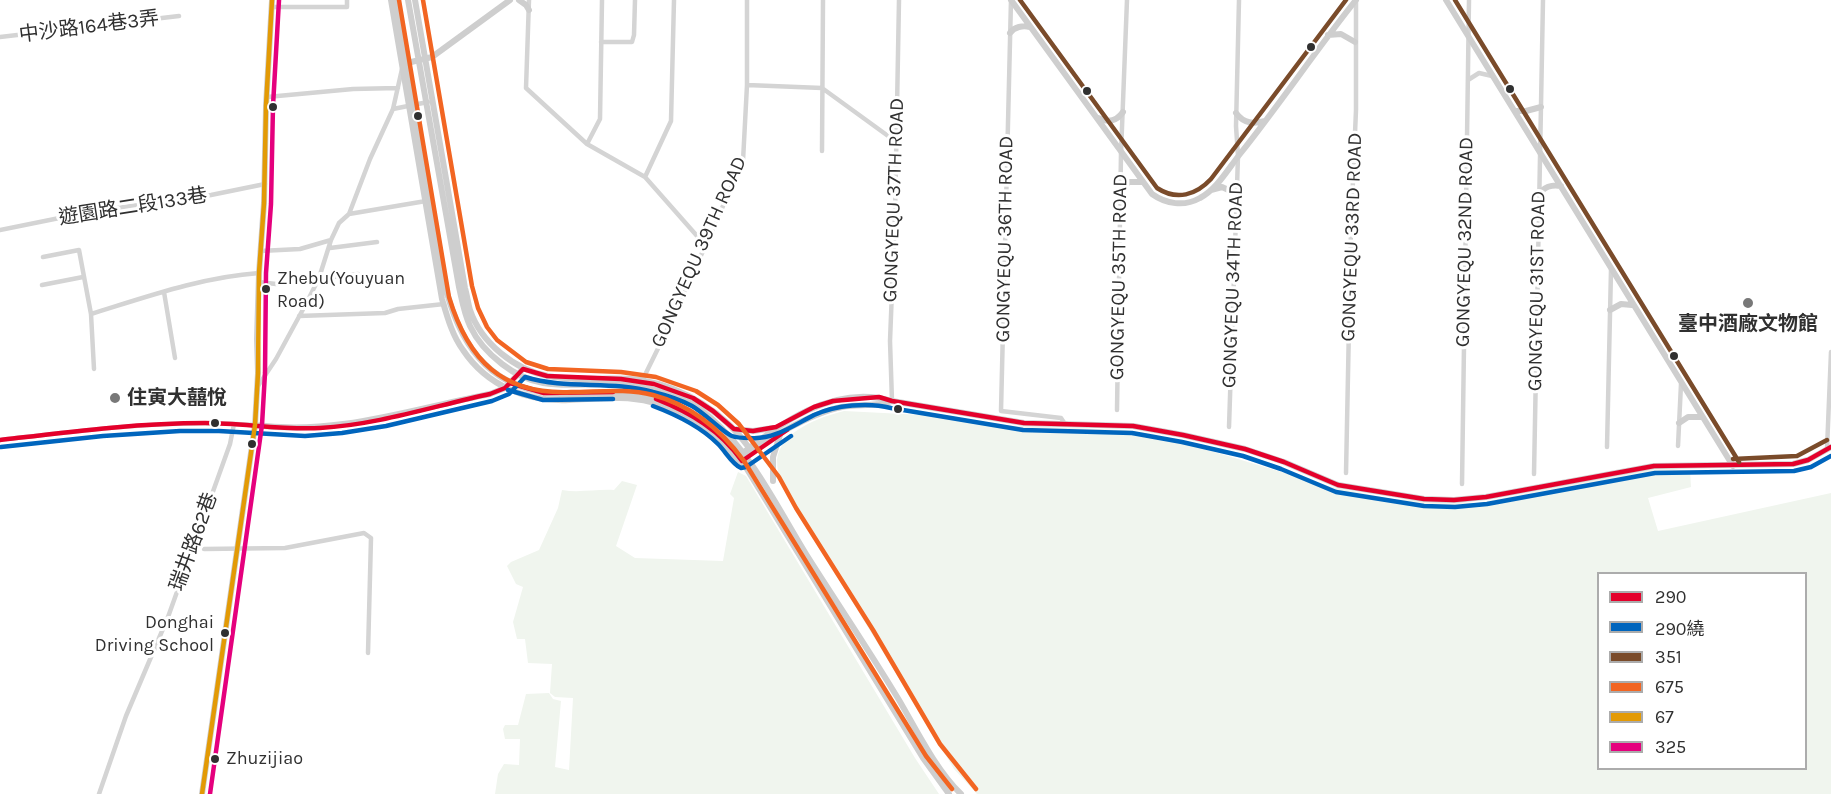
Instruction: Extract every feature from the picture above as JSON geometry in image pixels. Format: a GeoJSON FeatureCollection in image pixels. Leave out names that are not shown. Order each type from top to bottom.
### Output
{"type":"FeatureCollection","features":[{"type":"Feature","properties":{"kind":"main road"},"geometry":{"type":"LineString","coordinates":[[390,0],[406,63]]}},
{"type":"Feature","properties":{"kind":"main road"},"geometry":{"type":"LineString","coordinates":[[397,0],[413,105],[453,315],[464,338],[477,356],[507,385]]}},
{"type":"Feature","properties":{"kind":"main road"},"geometry":{"type":"LineString","coordinates":[[408,0],[423,60]]}},
{"type":"Feature","properties":{"kind":"main road"},"geometry":{"type":"LineString","coordinates":[[415,0],[465,312],[476,336],[487,350],[518,376],[546,384],[613,384],[653,389],[691,404],[726,431],[861,638],[931,754],[961,794]]}},
{"type":"Feature","properties":{"kind":"main road"},"geometry":{"type":"LineString","coordinates":[[406,63],[432,57],[510,0]]}},
{"type":"Feature","properties":{"kind":"main road"},"geometry":{"type":"LineString","coordinates":[[519,0],[529,10]]}},
{"type":"Feature","properties":{"kind":"main road"},"geometry":{"type":"LineString","coordinates":[[1011,0],[1152,194],[1173,203],[1193,201],[1211,190],[1222,187],[1236,194]]}},
{"type":"Feature","properties":{"kind":"main road"},"geometry":{"type":"LineString","coordinates":[[1211,190],[1266,121],[1356,0]]}},
{"type":"Feature","properties":{"kind":"main road"},"geometry":{"type":"LineString","coordinates":[[1446,0],[1733,466]]}},
{"type":"Feature","properties":{"kind":"main road"},"geometry":{"type":"LineString","coordinates":[[202,794],[255,425],[258,386],[259,273],[272,3]]}},
{"type":"Feature","properties":{"kind":"main road"},"geometry":{"type":"LineString","coordinates":[[1010,33],[1017,28],[1030,27]]}},
{"type":"Feature","properties":{"kind":"main road"},"geometry":{"type":"LineString","coordinates":[[1328,35],[1341,34],[1355,42]]}},
{"type":"Feature","properties":{"kind":"main road"},"geometry":{"type":"LineString","coordinates":[[430,102],[471,312],[481,331],[492,345],[523,369],[547,376],[642,381],[693,398],[714,411],[734,429],[743,457],[917,749],[949,794]]}},
{"type":"Feature","properties":{"kind":"main road"},"geometry":{"type":"LineString","coordinates":[[413,105],[426,201],[444,304],[452,328],[464,351],[493,380],[525,395],[547,399],[628,398],[651,402],[686,416],[743,457]]}},
{"type":"Feature","properties":{"kind":"main road"},"geometry":{"type":"LineString","coordinates":[[1515,111],[1541,107]]}},
{"type":"Feature","properties":{"kind":"main road"},"geometry":{"type":"LineString","coordinates":[[1095,116],[1109,121],[1119,117],[1123,112]]}},
{"type":"Feature","properties":{"kind":"main road"},"geometry":{"type":"LineString","coordinates":[[1236,113],[1250,123],[1266,121]]}},
{"type":"Feature","properties":{"kind":"main road"},"geometry":{"type":"LineString","coordinates":[[1122,187],[1129,182],[1144,182]]}},
{"type":"Feature","properties":{"kind":"main road"},"geometry":{"type":"LineString","coordinates":[[1539,195],[1546,187],[1562,186]]}},
{"type":"Feature","properties":{"kind":"main road"},"geometry":{"type":"LineString","coordinates":[[1610,310],[1621,304],[1632,305]]}},
{"type":"Feature","properties":{"kind":"main road"},"geometry":{"type":"LineString","coordinates":[[255,425],[321,428],[353,423],[490,394],[507,385],[523,369]]}},
{"type":"Feature","properties":{"kind":"main road"},"geometry":{"type":"LineString","coordinates":[[490,394],[493,380]]}},
{"type":"Feature","properties":{"kind":"main road"},"geometry":{"type":"LineString","coordinates":[[743,457],[814,407],[833,401],[879,397],[1006,421],[1133,426],[1183,435],[1245,449],[1284,462],[1338,485],[1424,499],[1454,500],[1486,497],[1654,466],[1793,464],[1803,462],[1829,448]]}},
{"type":"Feature","properties":{"kind":"main road"},"geometry":{"type":"LineString","coordinates":[[1679,423],[1688,417],[1702,417]]}},
{"type":"Feature","properties":{"kind":"main road"},"geometry":{"type":"LineString","coordinates":[[734,429],[779,430]]}},
{"type":"Feature","properties":{"kind":"main road"},"geometry":{"type":"LineString","coordinates":[[773,481],[773,457],[779,430]]}},
{"type":"Feature","properties":{"kind":"street"},"geometry":{"type":"LineString","coordinates":[[272,3],[347,7],[347,0]]}},
{"type":"Feature","properties":{"kind":"street"},"geometry":{"type":"LineString","coordinates":[[529,0],[526,88],[587,144],[645,177],[705,245]]}},
{"type":"Feature","properties":{"kind":"street"},"geometry":{"type":"LineString","coordinates":[[587,144],[600,119],[602,0]]}},
{"type":"Feature","properties":{"kind":"street"},"geometry":{"type":"LineString","coordinates":[[601,42],[632,42],[635,0]]}},
{"type":"Feature","properties":{"kind":"street"},"geometry":{"type":"LineString","coordinates":[[645,177],[671,121],[674,0]]}},
{"type":"Feature","properties":{"kind":"street","name":"GONGYEQU 39TH ROAD"},"geometry":{"type":"LineString","coordinates":[[642,381],[674,316],[743,161],[747,85],[747,0]]}},
{"type":"Feature","properties":{"kind":"street"},"geometry":{"type":"LineString","coordinates":[[822,151],[823,0]]}},
{"type":"Feature","properties":{"kind":"street","name":"GONGYEQU 37TH ROAD"},"geometry":{"type":"LineString","coordinates":[[892,401],[890,341],[895,215],[898,0]]}},
{"type":"Feature","properties":{"kind":"street","name":"GONGYEQU 36TH ROAD"},"geometry":{"type":"LineString","coordinates":[[1011,0],[1001,411],[1061,418],[1065,424]]}},
{"type":"Feature","properties":{"kind":"street","name":"GONGYEQU 35TH ROAD"},"geometry":{"type":"LineString","coordinates":[[1117,410],[1126,0]]}},
{"type":"Feature","properties":{"kind":"street","name":"GONGYEQU 34TH ROAD"},"geometry":{"type":"LineString","coordinates":[[1229,427],[1238,156],[1236,113],[1239,0]]}},
{"type":"Feature","properties":{"kind":"street","name":"GONGYEQU 33RD ROAD"},"geometry":{"type":"LineString","coordinates":[[1346,473],[1356,110],[1356,0]]}},
{"type":"Feature","properties":{"kind":"street","name":"GONGYEQU 32ND ROAD"},"geometry":{"type":"LineString","coordinates":[[1462,484],[1469,0]]}},
{"type":"Feature","properties":{"kind":"street","name":"GONGYEQU 31ST ROAD"},"geometry":{"type":"LineString","coordinates":[[1534,474],[1543,0]]}},
{"type":"Feature","properties":{"kind":"street","name":"中沙路164巷3弄"},"geometry":{"type":"LineString","coordinates":[[0,37],[179,16]]}},
{"type":"Feature","properties":{"kind":"street"},"geometry":{"type":"LineString","coordinates":[[258,386],[276,359],[319,278],[339,223],[349,214],[359,185],[393,109],[406,63]]}},
{"type":"Feature","properties":{"kind":"street"},"geometry":{"type":"LineString","coordinates":[[1468,80],[1479,73],[1492,76]]}},
{"type":"Feature","properties":{"kind":"street"},"geometry":{"type":"LineString","coordinates":[[747,85],[822,88],[895,141]]}},
{"type":"Feature","properties":{"kind":"street"},"geometry":{"type":"LineString","coordinates":[[267,97],[352,89],[398,88]]}},
{"type":"Feature","properties":{"kind":"street"},"geometry":{"type":"LineString","coordinates":[[393,109],[430,102]]}},
{"type":"Feature","properties":{"kind":"street","name":"遊園路二段133巷"},"geometry":{"type":"LineString","coordinates":[[0,230],[89,212],[211,195],[265,184]]}},
{"type":"Feature","properties":{"kind":"street"},"geometry":{"type":"LineString","coordinates":[[349,214],[426,201]]}},
{"type":"Feature","properties":{"kind":"street"},"geometry":{"type":"LineString","coordinates":[[260,251],[300,249],[331,240]]}},
{"type":"Feature","properties":{"kind":"street"},"geometry":{"type":"LineString","coordinates":[[330,248],[377,242]]}},
{"type":"Feature","properties":{"kind":"street"},"geometry":{"type":"LineString","coordinates":[[43,257],[79,250],[91,314],[94,369]]}},
{"type":"Feature","properties":{"kind":"street"},"geometry":{"type":"LineString","coordinates":[[1607,447],[1611,270]]}},
{"type":"Feature","properties":{"kind":"street"},"geometry":{"type":"LineString","coordinates":[[91,314],[236,274],[259,273]]}},
{"type":"Feature","properties":{"kind":"street"},"geometry":{"type":"LineString","coordinates":[[259,282],[276,284],[358,274]]}},
{"type":"Feature","properties":{"kind":"street"},"geometry":{"type":"LineString","coordinates":[[42,285],[83,277]]}},
{"type":"Feature","properties":{"kind":"street"},"geometry":{"type":"LineString","coordinates":[[164,292],[175,358]]}},
{"type":"Feature","properties":{"kind":"street"},"geometry":{"type":"LineString","coordinates":[[299,316],[385,313],[398,309],[444,304]]}},
{"type":"Feature","properties":{"kind":"street"},"geometry":{"type":"LineString","coordinates":[[1829,448],[1831,352]]}},
{"type":"Feature","properties":{"kind":"street"},"geometry":{"type":"LineString","coordinates":[[1678,446],[1681,384]]}},
{"type":"Feature","properties":{"kind":"street"},"geometry":{"type":"LineString","coordinates":[[0,440],[65,431],[147,425],[234,423],[255,425]]}},
{"type":"Feature","properties":{"kind":"street","name":"瑞井路62巷"},"geometry":{"type":"LineString","coordinates":[[99,794],[126,716],[168,617],[230,444],[234,423]]}},
{"type":"Feature","properties":{"kind":"street"},"geometry":{"type":"LineString","coordinates":[[204,549],[285,548],[364,533],[371,538],[368,653]]}},
{"type":"Feature","properties":{"kind":"shaded area"},"geometry":{"type":"Polygon","coordinates":[[[844,411],[943,416],[993,425],[1125,430],[1154,434],[1332,487],[1392,499],[1478,503],[1655,467],[1690,471],[1691,487],[1648,498],[1658,531],[1831,493],[1831,794],[977,794],[954,769],[781,484],[777,460],[780,450],[793,433],[813,421],[844,411]]]}},
{"type":"Feature","properties":{"kind":"shaded area"},"geometry":{"type":"Polygon","coordinates":[[[738,472],[746,476],[915,758],[939,794],[495,794],[498,774],[504,764],[519,765],[520,739],[505,739],[503,729],[505,725],[518,725],[526,694],[549,693],[553,699],[561,701],[555,767],[569,770],[573,698],[555,697],[550,693],[552,664],[528,663],[525,639],[517,639],[513,622],[523,587],[516,584],[507,566],[539,550],[558,508],[562,490],[614,490],[622,481],[637,485],[616,546],[635,558],[723,561],[734,498],[730,494],[738,472]]]}},
{"type":"Feature","properties":{"kind":"transit line","name":"67"},"geometry":{"type":"LineString","coordinates":[[202,794],[255,425],[259,273],[272,0]]}},
{"type":"Feature","properties":{"kind":"transit line","name":"325"},"geometry":{"type":"LineString","coordinates":[[210,794],[262,425],[266,273],[279,0]]}},
{"type":"Feature","properties":{"kind":"transit line","name":"675"},"geometry":{"type":"LineString","coordinates":[[399,0],[449,297],[466,339],[491,369],[507,380],[526,387],[547,391],[622,391],[653,395],[680,405],[715,429],[744,461],[926,756],[952,789]]}},
{"type":"Feature","properties":{"kind":"transit line","name":"675"},"geometry":{"type":"LineString","coordinates":[[423,0],[472,286],[478,308],[487,327],[497,340],[526,362],[548,369],[621,372],[656,377],[696,391],[718,405],[739,424],[779,477],[940,744],[976,789]]}},
{"type":"Feature","properties":{"kind":"transit line","name":"351"},"geometry":{"type":"LineString","coordinates":[[1020,0],[1157,188],[1179,195],[1193,192],[1211,179],[1346,0]]}},
{"type":"Feature","properties":{"kind":"transit line","name":"351"},"geometry":{"type":"LineString","coordinates":[[1455,0],[1739,462]]}},
{"type":"Feature","properties":{"kind":"transit line","name":"290"},"geometry":{"type":"LineString","coordinates":[[0,440],[102,428],[179,423],[305,428],[341,426],[384,419],[490,394],[505,388],[523,369],[547,376],[621,379],[654,384],[693,398],[734,429],[753,431],[776,427],[814,407],[833,401],[879,397],[1024,423],[1133,426],[1245,449],[1284,462],[1338,485],[1424,499],[1454,500],[1486,497],[1654,466],[1793,464],[1808,460],[1831,447]]}},
{"type":"Feature","properties":{"kind":"transit line","name":"290繞"},"geometry":{"type":"LineString","coordinates":[[1,447],[103,436],[180,431],[305,436],[342,433],[386,426],[492,401],[509,394],[525,377],[557,383],[621,386],[658,393],[692,406],[728,434],[741,438],[767,437],[814,415],[842,407],[862,405],[882,406],[1023,430],[1132,433],[1243,456],[1336,492],[1424,506],[1455,507],[1487,504],[1655,473],[1794,471],[1811,467],[1831,456]]}},
{"type":"Feature","properties":{"kind":"transit line","name":"290"},"geometry":{"type":"LineString","coordinates":[[510,383],[544,393],[613,392]]}},
{"type":"Feature","properties":{"kind":"transit line","name":"290繞"},"geometry":{"type":"LineString","coordinates":[[508,390],[543,400],[613,399]]}},
{"type":"Feature","properties":{"kind":"transit line","name":"290"},"geometry":{"type":"LineString","coordinates":[[656,399],[681,410],[714,431],[742,461],[787,430]]}},
{"type":"Feature","properties":{"kind":"transit line","name":"290繞"},"geometry":{"type":"LineString","coordinates":[[653,406],[696,426],[718,444],[741,468],[746,467],[791,436]]}},
{"type":"Feature","properties":{"kind":"transit line","name":"351"},"geometry":{"type":"LineString","coordinates":[[1733,459],[1797,456],[1827,440]]}},
{"type":"Feature","properties":{"kind":"place","name":"Zhebu(Youyuan Road)"},"geometry":{"type":"Point","coordinates":[266,289]}},
{"type":"Feature","properties":{"kind":"place","name":"臺中酒廠文物館"},"geometry":{"type":"Point","coordinates":[1748,303]}},
{"type":"Feature","properties":{"kind":"place","name":"住寅大囍悅"},"geometry":{"type":"Point","coordinates":[115,398]}},
{"type":"Feature","properties":{"kind":"place","name":"Donghai Driving School"},"geometry":{"type":"Point","coordinates":[225,633]}},
{"type":"Feature","properties":{"kind":"place","name":"Zhuzijiao"},"geometry":{"type":"Point","coordinates":[215,759]}}]}
